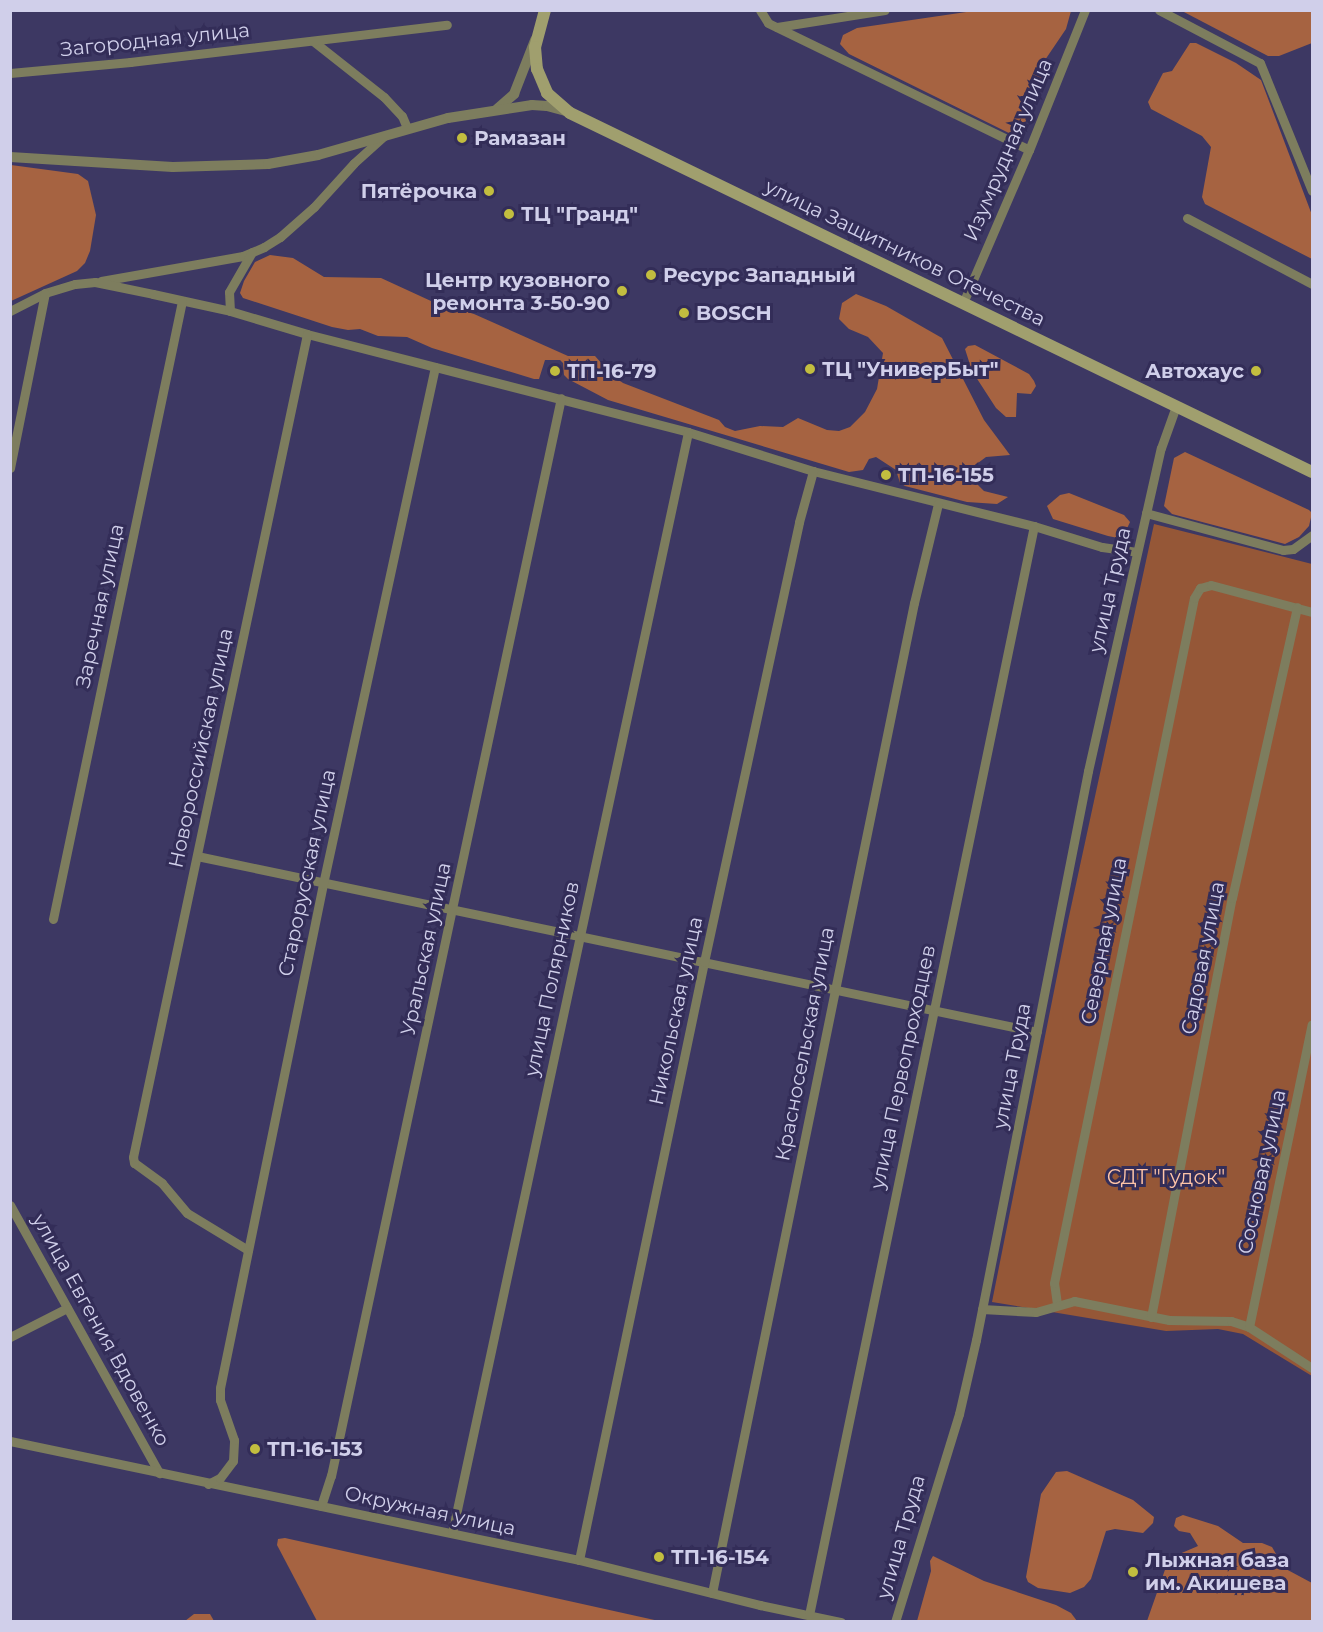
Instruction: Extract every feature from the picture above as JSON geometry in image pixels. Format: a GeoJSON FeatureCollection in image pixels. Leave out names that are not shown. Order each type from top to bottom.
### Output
{"type":"FeatureCollection","features":[{"type":"Feature","properties":{"kind":"main road","name":"улица Защитников Отечества"},"geometry":{"type":"LineString","coordinates":[[545,10],[538,31],[535,58],[542,83],[556,102],[570,113],[1312,472]]}},
{"type":"Feature","properties":{"kind":"street"},"geometry":{"type":"LineString","coordinates":[[760,10],[768,23],[1029,150]]}},
{"type":"Feature","properties":{"kind":"street"},"geometry":{"type":"LineString","coordinates":[[777,27],[885,10]]}},
{"type":"Feature","properties":{"kind":"street","name":"Изумрудная улица"},"geometry":{"type":"LineString","coordinates":[[963,303],[1029,150],[1085,10]]}},
{"type":"Feature","properties":{"kind":"street"},"geometry":{"type":"LineString","coordinates":[[1159,10],[1260,63],[1312,191]]}},
{"type":"Feature","properties":{"kind":"street","name":"Загородная улица"},"geometry":{"type":"LineString","coordinates":[[10,73],[120,63],[447,25]]}},
{"type":"Feature","properties":{"kind":"street"},"geometry":{"type":"LineString","coordinates":[[491,111],[508,102],[514,94],[538,31]]}},
{"type":"Feature","properties":{"kind":"street"},"geometry":{"type":"LineString","coordinates":[[313,41],[384,97],[402,116],[407,128]]}},
{"type":"Feature","properties":{"kind":"street"},"geometry":{"type":"LineString","coordinates":[[10,157],[173,167],[268,164],[318,155],[407,128],[491,111],[532,105],[548,106],[570,113]]}},
{"type":"Feature","properties":{"kind":"street"},"geometry":{"type":"LineString","coordinates":[[10,310],[60,287],[173,269],[252,252],[280,237],[384,136]]}},
{"type":"Feature","properties":{"kind":"street"},"geometry":{"type":"LineString","coordinates":[[1187,218],[1312,284]]}},
{"type":"Feature","properties":{"kind":"street"},"geometry":{"type":"LineString","coordinates":[[230,311],[229,292],[252,252]]}},
{"type":"Feature","properties":{"kind":"street"},"geometry":{"type":"LineString","coordinates":[[95,282],[230,311],[307,334],[688,432],[813,471],[938,504],[1034,526],[1102,547],[1137,552]]}},
{"type":"Feature","properties":{"kind":"street"},"geometry":{"type":"LineString","coordinates":[[10,468],[45,293]]}},
{"type":"Feature","properties":{"kind":"street","name":"Заречная улица"},"geometry":{"type":"LineString","coordinates":[[53,919],[182,301]]}},
{"type":"Feature","properties":{"kind":"street","name":"Новороссийская улица"},"geometry":{"type":"LineString","coordinates":[[248,1250],[187,1213],[162,1183],[139,1167],[133,1157],[307,334]]}},
{"type":"Feature","properties":{"kind":"street","name":"Старорусская улица"},"geometry":{"type":"LineString","coordinates":[[208,1484],[220,1478],[228,1470],[235,1451],[230,1425],[220,1400],[220,1388],[323,884],[435,367]]}},
{"type":"Feature","properties":{"kind":"street","name":"Уральская улица"},"geometry":{"type":"LineString","coordinates":[[321,1506],[331,1476],[561,398]]}},
{"type":"Feature","properties":{"kind":"street","name":"улица Труда"},"geometry":{"type":"LineString","coordinates":[[895,1622],[958,1414],[982,1309],[1088,771],[1166,429],[1176,406]]}},
{"type":"Feature","properties":{"kind":"street","name":"улица Полярников"},"geometry":{"type":"LineString","coordinates":[[452,1533],[688,432]]}},
{"type":"Feature","properties":{"kind":"street","name":"Никольская улица"},"geometry":{"type":"LineString","coordinates":[[579,1560],[704,962],[799,522],[813,471]]}},
{"type":"Feature","properties":{"kind":"street","name":"Красносельская улица"},"geometry":{"type":"LineString","coordinates":[[712,1593],[914,603],[938,504]]}},
{"type":"Feature","properties":{"kind":"street"},"geometry":{"type":"LineString","coordinates":[[1146,513],[1283,550],[1293,549],[1312,535]]}},
{"type":"Feature","properties":{"kind":"street","name":"улица Первопроходцев"},"geometry":{"type":"LineString","coordinates":[[809,1615],[1034,526]]}},
{"type":"Feature","properties":{"kind":"street","name":"Северная улица"},"geometry":{"type":"LineString","coordinates":[[1057,1305],[1054,1283],[1194,598],[1200,588],[1211,585],[1297,608]]}},
{"type":"Feature","properties":{"kind":"street"},"geometry":{"type":"LineString","coordinates":[[1297,608],[1312,612]]}},
{"type":"Feature","properties":{"kind":"street","name":"Садовая улица"},"geometry":{"type":"LineString","coordinates":[[1150,1317],[1235,887],[1297,608]]}},
{"type":"Feature","properties":{"kind":"street"},"geometry":{"type":"LineString","coordinates":[[197,856],[1037,1032]]}},
{"type":"Feature","properties":{"kind":"street","name":"Сосновая улица"},"geometry":{"type":"LineString","coordinates":[[1249,1327],[1312,1024]]}},
{"type":"Feature","properties":{"kind":"street","name":"улица Евгения Вдовенко"},"geometry":{"type":"LineString","coordinates":[[10,1205],[159,1473]]}},
{"type":"Feature","properties":{"kind":"street"},"geometry":{"type":"LineString","coordinates":[[982,1309],[1036,1312],[1057,1305],[1081,1302],[1183,1322],[1231,1321],[1249,1327],[1312,1368]]}},
{"type":"Feature","properties":{"kind":"street"},"geometry":{"type":"LineString","coordinates":[[10,1337],[67,1308]]}},
{"type":"Feature","properties":{"kind":"street","name":"Окружная улица"},"geometry":{"type":"LineString","coordinates":[[10,1441],[579,1560],[840,1622]]}},
{"type":"Feature","properties":{"kind":"green space","name":"СДТ \"Гудок\""},"geometry":{"type":"Polygon","coordinates":[[[1154,524],[1312,564],[1312,1376],[1243,1334],[1218,1329],[1166,1331],[992,1302],[1068,921],[1154,524]]]}},
{"type":"Feature","properties":{"kind":"shaded area"},"geometry":{"type":"Polygon","coordinates":[[[980,10],[1071,11],[1066,29],[1045,60],[1046,82],[1043,87],[1029,90],[1023,96],[1026,122],[1017,137],[849,54],[840,44],[843,35],[857,28],[980,10]]]}},
{"type":"Feature","properties":{"kind":"shaded area"},"geometry":{"type":"Polygon","coordinates":[[[1182,11],[1312,11],[1312,43],[1279,56],[1268,56],[1182,11]]]}},
{"type":"Feature","properties":{"kind":"shaded area"},"geometry":{"type":"Polygon","coordinates":[[[1190,43],[1196,43],[1236,63],[1261,80],[1312,215],[1312,259],[1205,204],[1202,197],[1211,147],[1202,136],[1151,109],[1148,102],[1163,73],[1172,71],[1190,43]]]}},
{"type":"Feature","properties":{"kind":"shaded area"},"geometry":{"type":"Polygon","coordinates":[[[11,165],[78,174],[88,181],[96,215],[90,251],[85,263],[77,271],[11,301],[11,165]]]}},
{"type":"Feature","properties":{"kind":"shaded area"},"geometry":{"type":"Polygon","coordinates":[[[270,255],[293,258],[324,277],[381,278],[431,301],[474,314],[568,356],[595,356],[612,375],[623,383],[719,420],[725,427],[735,431],[760,426],[783,427],[798,418],[827,430],[839,431],[850,427],[865,412],[877,389],[883,353],[868,337],[849,329],[839,319],[842,303],[856,294],[886,306],[942,338],[984,420],[1010,455],[986,457],[978,463],[975,476],[978,485],[984,491],[1008,497],[997,504],[967,502],[905,486],[900,483],[896,470],[876,457],[869,459],[863,470],[849,472],[608,400],[568,379],[564,375],[563,363],[560,360],[545,360],[539,379],[534,379],[432,348],[407,337],[378,336],[360,329],[348,330],[332,327],[243,298],[240,293],[244,281],[255,262],[270,255]]]}},
{"type":"Feature","properties":{"kind":"shaded area"},"geometry":{"type":"Polygon","coordinates":[[[975,345],[1029,374],[1034,381],[1036,386],[1031,394],[1017,393],[1016,417],[1006,417],[996,408],[972,371],[965,349],[975,345]]]}},
{"type":"Feature","properties":{"kind":"shaded area"},"geometry":{"type":"Polygon","coordinates":[[[1185,452],[1309,510],[1312,513],[1309,526],[1299,537],[1285,544],[1172,514],[1164,506],[1174,458],[1185,452]]]}},
{"type":"Feature","properties":{"kind":"shaded area"},"geometry":{"type":"Polygon","coordinates":[[[1069,493],[1124,515],[1130,522],[1124,535],[1118,538],[1108,536],[1053,519],[1047,506],[1060,495],[1069,493]]]}},
{"type":"Feature","properties":{"kind":"shaded area"},"geometry":{"type":"Polygon","coordinates":[[[1067,1471],[1133,1500],[1154,1517],[1153,1523],[1143,1533],[1115,1529],[1106,1531],[1091,1579],[1084,1587],[1070,1593],[1038,1588],[1028,1582],[1026,1577],[1041,1494],[1056,1472],[1067,1471]]]}},
{"type":"Feature","properties":{"kind":"shaded area"},"geometry":{"type":"Polygon","coordinates":[[[1183,1515],[1218,1526],[1243,1543],[1262,1543],[1272,1547],[1284,1568],[1312,1583],[1312,1621],[1147,1621],[1167,1564],[1177,1555],[1198,1546],[1190,1533],[1179,1531],[1174,1526],[1176,1518],[1183,1515]]]}},
{"type":"Feature","properties":{"kind":"shaded area"},"geometry":{"type":"Polygon","coordinates":[[[285,1538],[659,1621],[317,1621],[277,1545],[278,1539],[285,1538]]]}},
{"type":"Feature","properties":{"kind":"shaded area"},"geometry":{"type":"Polygon","coordinates":[[[933,1556],[984,1581],[1056,1605],[1071,1613],[1077,1621],[917,1621],[933,1556]]]}},
{"type":"Feature","properties":{"kind":"shaded area"},"geometry":{"type":"Polygon","coordinates":[[[194,1614],[210,1614],[214,1621],[185,1621],[194,1614]]]}},
{"type":"Feature","properties":{"kind":"place","name":"Рамазан"},"geometry":{"type":"Point","coordinates":[462,138]}},
{"type":"Feature","properties":{"kind":"place","name":"Пятёрочка"},"geometry":{"type":"Point","coordinates":[489,191]}},
{"type":"Feature","properties":{"kind":"place","name":"ТЦ \"Гранд\""},"geometry":{"type":"Point","coordinates":[509,214]}},
{"type":"Feature","properties":{"kind":"place","name":"Ресурс Западный"},"geometry":{"type":"Point","coordinates":[651,275]}},
{"type":"Feature","properties":{"kind":"place","name":"Центр кузовного ремонта 3-50-90"},"geometry":{"type":"Point","coordinates":[622,291]}},
{"type":"Feature","properties":{"kind":"place","name":"BOSCH"},"geometry":{"type":"Point","coordinates":[684,313]}},
{"type":"Feature","properties":{"kind":"place","name":"ТЦ \"УниверБыт\""},"geometry":{"type":"Point","coordinates":[810,369]}},
{"type":"Feature","properties":{"kind":"place","name":"ТП-16-79"},"geometry":{"type":"Point","coordinates":[555,371]}},
{"type":"Feature","properties":{"kind":"place","name":"Автохаус"},"geometry":{"type":"Point","coordinates":[1256,371]}},
{"type":"Feature","properties":{"kind":"place","name":"ТП-16-155"},"geometry":{"type":"Point","coordinates":[886,475]}},
{"type":"Feature","properties":{"kind":"place","name":"ТП-16-153"},"geometry":{"type":"Point","coordinates":[255,1449]}},
{"type":"Feature","properties":{"kind":"place","name":"ТП-16-154"},"geometry":{"type":"Point","coordinates":[659,1557]}},
{"type":"Feature","properties":{"kind":"place","name":"Лыжная база им. Акишева"},"geometry":{"type":"Point","coordinates":[1133,1572]}}]}
